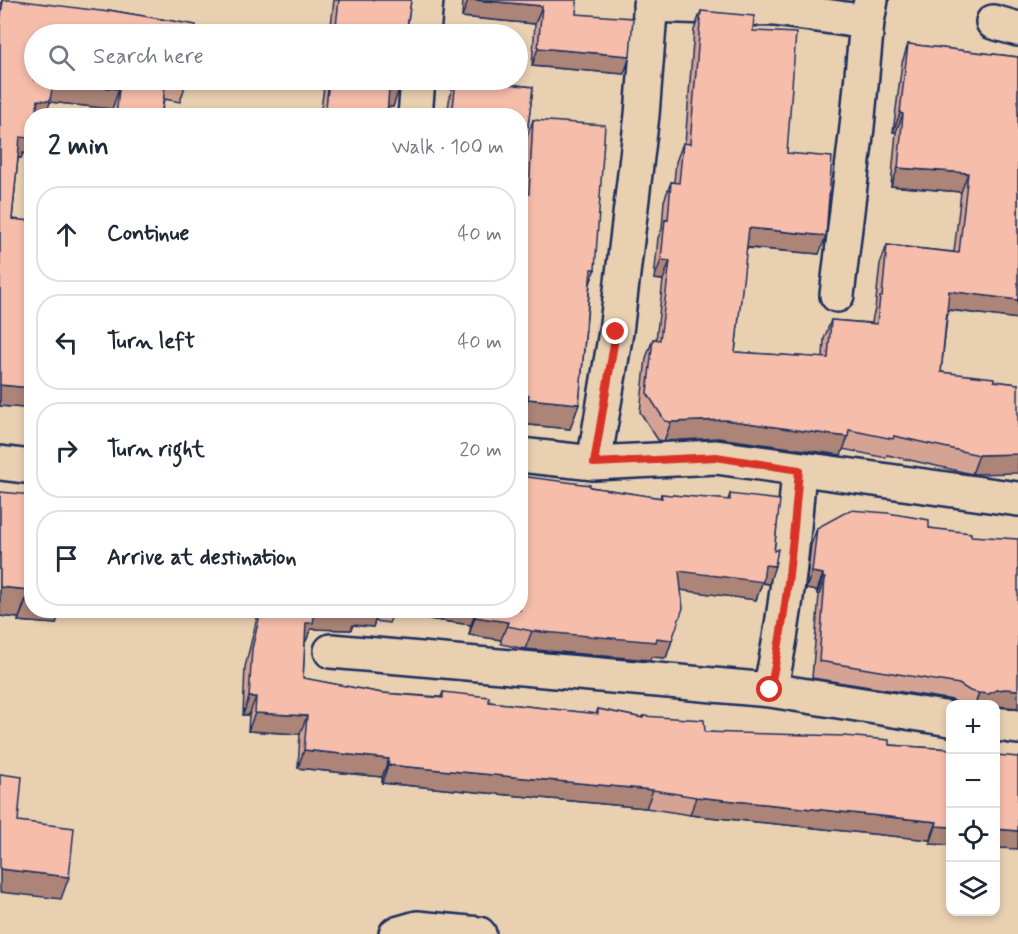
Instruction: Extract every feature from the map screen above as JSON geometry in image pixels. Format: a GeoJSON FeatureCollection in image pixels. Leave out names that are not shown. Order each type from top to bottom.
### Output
{"type":"FeatureCollection","features":[{"type":"Feature","properties":{"kind":"street"},"geometry":{"type":"LineString","coordinates":[[424,24],[426,0]]}},
{"type":"Feature","properties":{"kind":"street"},"geometry":{"type":"LineString","coordinates":[[594,463],[616,332],[642,115],[650,3],[869,11],[837,295]]}},
{"type":"Feature","properties":{"kind":"street"},"geometry":{"type":"LineString","coordinates":[[416,108],[417,90]]}},
{"type":"Feature","properties":{"kind":"street"},"geometry":{"type":"LineString","coordinates":[[528,456],[594,463],[716,457],[1018,499]]}},
{"type":"Feature","properties":{"kind":"street"},"geometry":{"type":"LineString","coordinates":[[0,464],[24,466]]}},
{"type":"Feature","properties":{"kind":"street"},"geometry":{"type":"LineString","coordinates":[[770,690],[785,612],[799,470]]}},
{"type":"Feature","properties":{"kind":"street"},"geometry":{"type":"LineString","coordinates":[[331,651],[770,690],[946,718]]}},
{"type":"Feature","properties":{"kind":"street"},"geometry":{"type":"LineString","coordinates":[[1000,725],[1018,727]]}},
{"type":"Feature","properties":{"kind":"street"},"geometry":{"type":"LineString","coordinates":[[396,934],[417,928],[479,934]]}},
{"type":"Feature","properties":{"kind":"building"},"geometry":{"type":"Polygon","coordinates":[[[3,0],[15,0],[108,12],[108,10],[190,24],[24,24],[24,90],[52,90],[50,101],[38,100],[37,108],[24,108],[24,138],[20,137],[12,219],[24,220],[24,387],[0,385],[0,23],[3,0]]]}},
{"type":"Feature","properties":{"kind":"building"},"geometry":{"type":"Polygon","coordinates":[[[339,0],[411,0],[407,24],[336,24],[339,0]]]}},
{"type":"Feature","properties":{"kind":"building"},"geometry":{"type":"Polygon","coordinates":[[[475,0],[577,0],[576,14],[633,18],[630,56],[538,48],[542,6],[475,0]]]}},
{"type":"Feature","properties":{"kind":"building"},"geometry":{"type":"Polygon","coordinates":[[[701,11],[754,16],[753,31],[796,33],[787,153],[832,157],[826,236],[749,228],[735,352],[828,358],[831,320],[877,324],[887,245],[959,253],[968,173],[898,168],[903,114],[900,113],[908,44],[1018,57],[1018,300],[949,291],[941,372],[994,378],[994,381],[1018,384],[1018,454],[979,455],[894,436],[893,439],[849,430],[848,437],[725,420],[665,421],[647,393],[653,339],[660,340],[670,261],[661,260],[665,219],[668,220],[671,182],[679,183],[683,143],[690,144],[701,11]]]}},
{"type":"Feature","properties":{"kind":"building"},"geometry":{"type":"Polygon","coordinates":[[[528,86],[533,87],[528,126],[528,108],[453,108],[455,90],[528,90],[528,86]]]}},
{"type":"Feature","properties":{"kind":"building"},"geometry":{"type":"Polygon","coordinates":[[[119,90],[165,90],[162,108],[117,108],[119,90]]]}},
{"type":"Feature","properties":{"kind":"building"},"geometry":{"type":"Polygon","coordinates":[[[328,90],[389,90],[388,108],[326,108],[328,90]]]}},
{"type":"Feature","properties":{"kind":"building"},"geometry":{"type":"Polygon","coordinates":[[[533,120],[605,125],[595,269],[591,269],[579,404],[528,399],[529,194],[533,120]]]}},
{"type":"Feature","properties":{"kind":"building"},"geometry":{"type":"Polygon","coordinates":[[[528,477],[662,498],[661,494],[730,500],[730,494],[780,500],[774,551],[778,549],[775,566],[765,565],[763,582],[679,571],[683,608],[672,640],[657,638],[656,642],[532,631],[507,626],[508,622],[482,618],[528,618],[528,477]]]}},
{"type":"Feature","properties":{"kind":"building"},"geometry":{"type":"Polygon","coordinates":[[[0,492],[24,494],[24,589],[0,587],[0,492]]]}},
{"type":"Feature","properties":{"kind":"building"},"geometry":{"type":"Polygon","coordinates":[[[850,510],[929,520],[929,528],[971,533],[971,536],[1018,539],[1018,690],[1005,689],[989,694],[979,693],[970,691],[959,684],[819,661],[825,578],[823,574],[812,572],[817,528],[850,510]]]}},
{"type":"Feature","properties":{"kind":"building"},"geometry":{"type":"Polygon","coordinates":[[[259,618],[314,618],[313,623],[306,623],[303,678],[382,693],[443,698],[443,692],[489,697],[489,702],[598,714],[598,709],[643,718],[643,716],[704,720],[705,732],[844,736],[889,740],[889,745],[946,749],[946,827],[936,826],[937,822],[696,797],[653,790],[388,765],[389,759],[304,750],[307,716],[255,713],[256,697],[249,697],[252,649],[259,618]]]}},
{"type":"Feature","properties":{"kind":"building"},"geometry":{"type":"Polygon","coordinates":[[[1000,755],[1018,757],[1018,831],[1000,829],[1000,755]]]}},
{"type":"Feature","properties":{"kind":"building"},"geometry":{"type":"Polygon","coordinates":[[[0,774],[22,777],[18,821],[74,828],[69,877],[0,869],[0,774]]]}},
{"type":"Feature","properties":{"kind":"route"},"geometry":{"type":"LineString","coordinates":[[616,332],[594,463],[716,457],[799,470],[792,558],[782,634],[770,690]]}}]}
